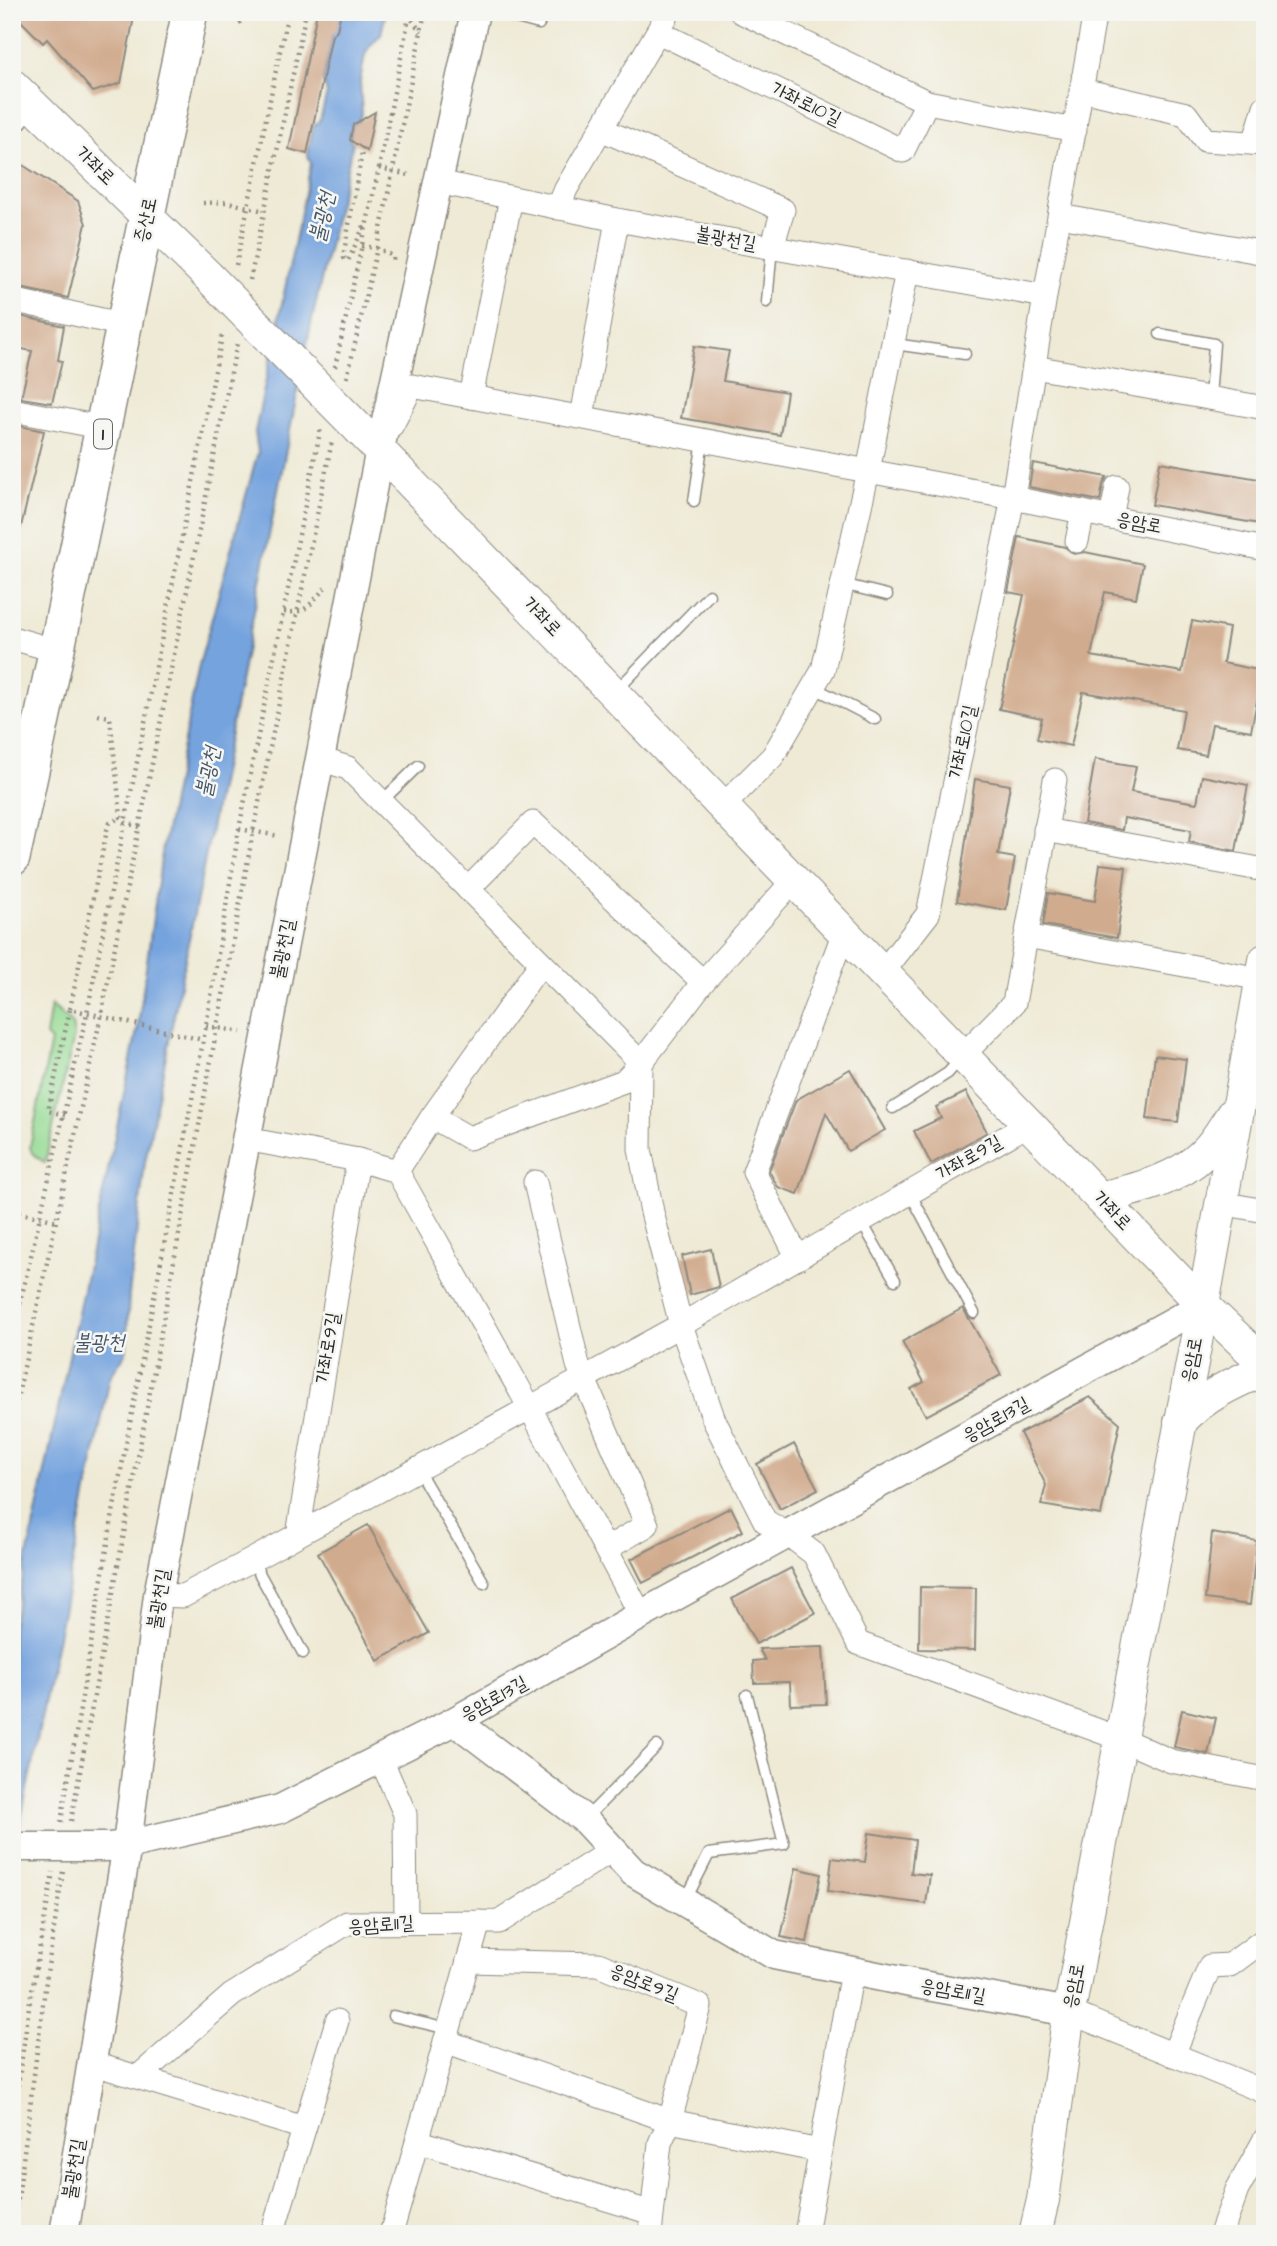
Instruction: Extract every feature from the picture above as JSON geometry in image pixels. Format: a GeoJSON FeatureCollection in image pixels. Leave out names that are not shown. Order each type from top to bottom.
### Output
{"type":"FeatureCollection","features":[{"type":"Feature","properties":{"kind":"main road","name":"증산로"},"geometry":{"type":"LineString","coordinates":[[12,858],[190,12]]}},
{"type":"Feature","properties":{"kind":"main road","name":"가좌로"},"geometry":{"type":"LineString","coordinates":[[12,85],[146,216],[221,276],[370,440],[1203,1305],[1265,1364]]}},
{"type":"Feature","properties":{"kind":"main road","name":"응암로"},"geometry":{"type":"LineString","coordinates":[[1035,2234],[1043,2200],[1069,2012],[1203,1305],[1263,970]]}},
{"type":"Feature","properties":{"kind":"main road"},"geometry":{"type":"LineString","coordinates":[[1100,1198],[1145,1187],[1179,1173],[1205,1153],[1238,1106]]}},
{"type":"Feature","properties":{"kind":"main road"},"geometry":{"type":"LineString","coordinates":[[1180,1422],[1192,1409],[1218,1390],[1265,1369]]}},
{"type":"Feature","properties":{"kind":"street","name":"불광천길"},"geometry":{"type":"LineString","coordinates":[[70,2233],[116,1846],[158,1595],[320,759],[370,440],[438,181],[475,12]]}},
{"type":"Feature","properties":{"kind":"street"},"geometry":{"type":"LineString","coordinates":[[741,12],[927,102],[1075,130]]}},
{"type":"Feature","properties":{"kind":"street","name":"가좌로10길"},"geometry":{"type":"LineString","coordinates":[[883,972],[928,914],[1013,498],[1045,296],[1096,12]]}},
{"type":"Feature","properties":{"kind":"street"},"geometry":{"type":"LineString","coordinates":[[558,208],[566,188],[664,22]]}},
{"type":"Feature","properties":{"kind":"street","name":"가좌로10길"},"geometry":{"type":"LineString","coordinates":[[664,22],[904,151],[927,102]]}},
{"type":"Feature","properties":{"kind":"street"},"geometry":{"type":"LineString","coordinates":[[1082,90],[1186,114],[1205,140],[1259,144],[1265,107]]}},
{"type":"Feature","properties":{"kind":"street","name":"불광천길"},"geometry":{"type":"LineString","coordinates":[[438,181],[617,220],[772,247],[783,210],[601,129]]}},
{"type":"Feature","properties":{"kind":"street"},"geometry":{"type":"LineString","coordinates":[[471,397],[511,198]]}},
{"type":"Feature","properties":{"kind":"street"},"geometry":{"type":"LineString","coordinates":[[1060,216],[1265,253]]}},
{"type":"Feature","properties":{"kind":"street"},"geometry":{"type":"LineString","coordinates":[[582,417],[617,220]]}},
{"type":"Feature","properties":{"kind":"street"},"geometry":{"type":"LineString","coordinates":[[772,247],[1045,296]]}},
{"type":"Feature","properties":{"kind":"street"},"geometry":{"type":"LineString","coordinates":[[723,806],[773,756],[823,670],[868,471],[907,271]]}},
{"type":"Feature","properties":{"kind":"street"},"geometry":{"type":"LineString","coordinates":[[12,300],[124,325]]}},
{"type":"Feature","properties":{"kind":"street"},"geometry":{"type":"LineString","coordinates":[[1034,367],[1265,408]]}},
{"type":"Feature","properties":{"kind":"street","name":"불광천길"},"geometry":{"type":"LineString","coordinates":[[370,440],[412,386],[868,471]]}},
{"type":"Feature","properties":{"kind":"street"},"geometry":{"type":"LineString","coordinates":[[12,410],[104,428]]}},
{"type":"Feature","properties":{"kind":"street"},"geometry":{"type":"LineString","coordinates":[[868,471],[1013,498]]}},
{"type":"Feature","properties":{"kind":"street"},"geometry":{"type":"LineString","coordinates":[[1111,518],[1117,486]]}},
{"type":"Feature","properties":{"kind":"street","name":"응암로"},"geometry":{"type":"LineString","coordinates":[[1013,498],[1265,549]]}},
{"type":"Feature","properties":{"kind":"street"},"geometry":{"type":"LineString","coordinates":[[1077,541],[1083,512]]}},
{"type":"Feature","properties":{"kind":"street"},"geometry":{"type":"LineString","coordinates":[[12,638],[57,651]]}},
{"type":"Feature","properties":{"kind":"street"},"geometry":{"type":"LineString","coordinates":[[320,759],[348,768],[641,1063],[640,1149],[652,1212],[681,1325],[714,1420],[765,1521],[814,1554],[858,1643],[1171,1761],[1265,1779]]}},
{"type":"Feature","properties":{"kind":"street"},"geometry":{"type":"LineString","coordinates":[[963,1055],[1014,1003],[1055,780]]}},
{"type":"Feature","properties":{"kind":"street"},"geometry":{"type":"LineString","coordinates":[[468,889],[533,823],[703,982]]}},
{"type":"Feature","properties":{"kind":"street"},"geometry":{"type":"LineString","coordinates":[[1045,830],[1265,870]]}},
{"type":"Feature","properties":{"kind":"street"},"geometry":{"type":"LineString","coordinates":[[432,1117],[469,1138],[624,1081],[703,982],[794,880]]}},
{"type":"Feature","properties":{"kind":"street"},"geometry":{"type":"LineString","coordinates":[[798,1258],[754,1171],[844,932]]}},
{"type":"Feature","properties":{"kind":"street","name":"응암로"},"geometry":{"type":"LineString","coordinates":[[1026,936],[1263,970]]}},
{"type":"Feature","properties":{"kind":"street"},"geometry":{"type":"LineString","coordinates":[[397,1171],[541,962]]}},
{"type":"Feature","properties":{"kind":"street","name":"가좌로9길"},"geometry":{"type":"LineString","coordinates":[[158,1595],[183,1596],[253,1560],[681,1325],[1029,1124]]}},
{"type":"Feature","properties":{"kind":"street"},"geometry":{"type":"LineString","coordinates":[[246,1139],[358,1160],[397,1171],[530,1408],[641,1615]]}},
{"type":"Feature","properties":{"kind":"street","name":"가좌로9길"},"geometry":{"type":"LineString","coordinates":[[298,1535],[358,1160]]}},
{"type":"Feature","properties":{"kind":"street"},"geometry":{"type":"LineString","coordinates":[[536,1182],[578,1365],[647,1525],[606,1549]]}},
{"type":"Feature","properties":{"kind":"street"},"geometry":{"type":"LineString","coordinates":[[1221,1203],[1263,1210]]}},
{"type":"Feature","properties":{"kind":"street","name":"응암로13길"},"geometry":{"type":"LineString","coordinates":[[12,1847],[116,1846],[280,1809],[456,1721],[641,1615],[1203,1305]]}},
{"type":"Feature","properties":{"kind":"street","name":"응암로11길"},"geometry":{"type":"LineString","coordinates":[[456,1721],[584,1819],[633,1872],[774,1955],[1069,2012]]}},
{"type":"Feature","properties":{"kind":"street"},"geometry":{"type":"LineString","coordinates":[[380,1757],[405,1814],[406,1922]]}},
{"type":"Feature","properties":{"kind":"street","name":"응암로11길"},"geometry":{"type":"LineString","coordinates":[[138,2077],[232,1995],[347,1923],[499,1922],[612,1850]]}},
{"type":"Feature","properties":{"kind":"street"},"geometry":{"type":"LineString","coordinates":[[391,2234],[479,1922]]}},
{"type":"Feature","properties":{"kind":"street"},"geometry":{"type":"LineString","coordinates":[[1173,2055],[1210,1966],[1230,1965],[1265,1939]]}},
{"type":"Feature","properties":{"kind":"street","name":"응암로9길"},"geometry":{"type":"LineString","coordinates":[[417,2141],[651,2223],[660,2143],[670,2121],[700,2006],[598,1964],[468,1961]]}},
{"type":"Feature","properties":{"kind":"street"},"geometry":{"type":"LineString","coordinates":[[806,2234],[852,1971]]}},
{"type":"Feature","properties":{"kind":"street"},"geometry":{"type":"LineString","coordinates":[[1069,2012],[1265,2092]]}},
{"type":"Feature","properties":{"kind":"street"},"geometry":{"type":"LineString","coordinates":[[272,2234],[337,2021]]}},
{"type":"Feature","properties":{"kind":"street"},"geometry":{"type":"LineString","coordinates":[[447,2035],[670,2121],[821,2151]]}},
{"type":"Feature","properties":{"kind":"street"},"geometry":{"type":"LineString","coordinates":[[91,2063],[304,2128]]}},
{"type":"Feature","properties":{"kind":"street"},"geometry":{"type":"LineString","coordinates":[[1221,2234],[1237,2190],[1265,2139]]}},
{"type":"Feature","properties":{"kind":"lane"},"geometry":{"type":"LineString","coordinates":[[494,12],[539,24],[543,12]]}},
{"type":"Feature","properties":{"kind":"lane"},"geometry":{"type":"LineString","coordinates":[[12,134],[35,107]]}},
{"type":"Feature","properties":{"kind":"lane"},"geometry":{"type":"LineString","coordinates":[[767,302],[772,247]]}},
{"type":"Feature","properties":{"kind":"lane"},"geometry":{"type":"LineString","coordinates":[[1160,334],[1214,344],[1210,398]]}},
{"type":"Feature","properties":{"kind":"lane"},"geometry":{"type":"LineString","coordinates":[[894,344],[965,354]]}},
{"type":"Feature","properties":{"kind":"lane"},"geometry":{"type":"LineString","coordinates":[[694,501],[703,440]]}},
{"type":"Feature","properties":{"kind":"lane"},"geometry":{"type":"LineString","coordinates":[[842,584],[887,595]]}},
{"type":"Feature","properties":{"kind":"lane"},"geometry":{"type":"LineString","coordinates":[[614,693],[709,594]]}},
{"type":"Feature","properties":{"kind":"lane"},"geometry":{"type":"LineString","coordinates":[[813,687],[875,719]]}},
{"type":"Feature","properties":{"kind":"lane"},"geometry":{"type":"LineString","coordinates":[[381,802],[418,766]]}},
{"type":"Feature","properties":{"kind":"lane"},"geometry":{"type":"LineString","coordinates":[[893,1108],[948,1073],[963,1055]]}},
{"type":"Feature","properties":{"kind":"lane"},"geometry":{"type":"LineString","coordinates":[[910,1193],[974,1313]]}},
{"type":"Feature","properties":{"kind":"lane"},"geometry":{"type":"LineString","coordinates":[[862,1221],[895,1280]]}},
{"type":"Feature","properties":{"kind":"lane"},"geometry":{"type":"LineString","coordinates":[[418,1469],[484,1583]]}},
{"type":"Feature","properties":{"kind":"lane"},"geometry":{"type":"LineString","coordinates":[[253,1560],[303,1653]]}},
{"type":"Feature","properties":{"kind":"lane"},"geometry":{"type":"LineString","coordinates":[[684,1903],[709,1854],[784,1844],[747,1695]]}},
{"type":"Feature","properties":{"kind":"lane"},"geometry":{"type":"LineString","coordinates":[[584,1819],[656,1746]]}},
{"type":"Feature","properties":{"kind":"lane"},"geometry":{"type":"LineString","coordinates":[[393,2016],[447,2035]]}},
{"type":"Feature","properties":{"kind":"path"},"geometry":{"type":"LineString","coordinates":[[239,23],[256,12]]}},
{"type":"Feature","properties":{"kind":"path"},"geometry":{"type":"LineString","coordinates":[[221,276],[248,208],[288,12]]}},
{"type":"Feature","properties":{"kind":"path"},"geometry":{"type":"LineString","coordinates":[[247,293],[306,12]]}},
{"type":"Feature","properties":{"kind":"path"},"geometry":{"type":"LineString","coordinates":[[386,12],[410,14]]}},
{"type":"Feature","properties":{"kind":"path"},"geometry":{"type":"LineString","coordinates":[[379,168],[393,171],[425,12]]}},
{"type":"Feature","properties":{"kind":"path"},"geometry":{"type":"LineString","coordinates":[[410,14],[421,32]]}},
{"type":"Feature","properties":{"kind":"path"},"geometry":{"type":"LineString","coordinates":[[334,375],[410,14]]}},
{"type":"Feature","properties":{"kind":"path"},"geometry":{"type":"LineString","coordinates":[[363,146],[344,252],[344,258],[348,261],[369,216]]}},
{"type":"Feature","properties":{"kind":"path"},"geometry":{"type":"LineString","coordinates":[[203,203],[226,202],[264,211]]}},
{"type":"Feature","properties":{"kind":"path"},"geometry":{"type":"LineString","coordinates":[[12,1338],[87,1013],[223,329]]}},
{"type":"Feature","properties":{"kind":"path"},"geometry":{"type":"LineString","coordinates":[[12,1422],[101,1016],[239,334]]}},
{"type":"Feature","properties":{"kind":"path"},"geometry":{"type":"LineString","coordinates":[[60,1827],[114,1507],[206,1026],[239,829],[322,425]]}},
{"type":"Feature","properties":{"kind":"path"},"geometry":{"type":"LineString","coordinates":[[71,1822],[148,1392],[297,613],[284,612]]}},
{"type":"Feature","properties":{"kind":"path"},"geometry":{"type":"LineString","coordinates":[[98,715],[110,717],[121,817],[126,823],[140,827]]}},
{"type":"Feature","properties":{"kind":"path"},"geometry":{"type":"LineString","coordinates":[[65,1115],[48,1111],[107,830],[110,823],[121,817]]}},
{"type":"Feature","properties":{"kind":"path"},"geometry":{"type":"LineString","coordinates":[[239,829],[253,832]]}},
{"type":"Feature","properties":{"kind":"path"},"geometry":{"type":"LineString","coordinates":[[70,1009],[203,1041]]}},
{"type":"Feature","properties":{"kind":"path"},"geometry":{"type":"LineString","coordinates":[[206,1026],[219,1028]]}},
{"type":"Feature","properties":{"kind":"path"},"geometry":{"type":"LineString","coordinates":[[12,1211],[58,1221]]}},
{"type":"Feature","properties":{"kind":"path"},"geometry":{"type":"LineString","coordinates":[[12,2220],[18,2199],[47,1973],[65,1863]]}},
{"type":"Feature","properties":{"kind":"path"},"geometry":{"type":"LineString","coordinates":[[12,2129],[53,1867]]}},
{"type":"Feature","properties":{"kind":"green space"},"geometry":{"type":"Polygon","coordinates":[[[51,1005],[72,1024],[74,1036],[45,1163],[32,1153],[30,1147],[51,1041],[46,1036],[51,1005]]]}},
{"type":"Feature","properties":{"kind":"water","name":"불광천"},"geometry":{"type":"Polygon","coordinates":[[[341,12],[386,12],[381,34],[365,55],[360,81],[362,114],[353,126],[350,140],[353,142],[311,324],[145,1162],[129,1295],[126,1353],[110,1377],[12,1865],[12,1629],[138,1026],[163,846],[199,665],[258,452],[255,432],[311,164],[308,156],[313,127],[320,120],[327,93],[323,79],[332,35],[341,12]]]}},
{"type":"Feature","properties":{"kind":"building"},"geometry":{"type":"Polygon","coordinates":[[[12,12],[135,12],[121,83],[93,92],[47,39],[43,43],[12,12]]]}},
{"type":"Feature","properties":{"kind":"building"},"geometry":{"type":"Polygon","coordinates":[[[317,12],[341,12],[337,30],[332,35],[307,154],[289,149],[317,12]]]}},
{"type":"Feature","properties":{"kind":"building"},"geometry":{"type":"Polygon","coordinates":[[[375,112],[367,151],[350,140],[353,125],[375,112]]]}},
{"type":"Feature","properties":{"kind":"building"},"geometry":{"type":"Polygon","coordinates":[[[12,158],[78,201],[86,224],[68,298],[20,288],[21,284],[12,283],[12,158]]]}},
{"type":"Feature","properties":{"kind":"building"},"geometry":{"type":"Polygon","coordinates":[[[15,315],[64,326],[58,360],[62,361],[52,403],[21,398],[32,351],[12,347],[15,315]]]}},
{"type":"Feature","properties":{"kind":"building"},"geometry":{"type":"Polygon","coordinates":[[[694,346],[729,351],[723,381],[787,392],[780,435],[681,418],[694,346]]]}},
{"type":"Feature","properties":{"kind":"building"},"geometry":{"type":"Polygon","coordinates":[[[20,426],[44,431],[19,535],[12,534],[12,460],[20,426]]]}},
{"type":"Feature","properties":{"kind":"building"},"geometry":{"type":"Polygon","coordinates":[[[1160,462],[1265,480],[1265,525],[1152,505],[1160,462]]]}},
{"type":"Feature","properties":{"kind":"building"},"geometry":{"type":"Polygon","coordinates":[[[1033,463],[1107,477],[1100,501],[1029,487],[1033,463]]]}},
{"type":"Feature","properties":{"kind":"building"},"geometry":{"type":"Polygon","coordinates":[[[1019,537],[1065,547],[1074,554],[1085,552],[1143,564],[1136,598],[1105,592],[1091,656],[1182,672],[1192,621],[1229,628],[1223,663],[1263,671],[1251,731],[1212,724],[1206,755],[1177,750],[1184,710],[1083,692],[1071,746],[1037,739],[1042,718],[999,709],[1024,595],[1008,592],[1019,537]]]}},
{"type":"Feature","properties":{"kind":"building"},"geometry":{"type":"Polygon","coordinates":[[[1095,759],[1136,766],[1131,792],[1197,803],[1202,776],[1248,785],[1236,851],[1189,842],[1191,830],[1124,818],[1122,830],[1084,823],[1095,759]]]}},
{"type":"Feature","properties":{"kind":"building"},"geometry":{"type":"Polygon","coordinates":[[[975,779],[1010,785],[998,855],[1015,858],[1006,910],[957,901],[975,779]]]}},
{"type":"Feature","properties":{"kind":"building"},"geometry":{"type":"Polygon","coordinates":[[[1100,864],[1126,867],[1117,938],[1043,925],[1048,893],[1095,901],[1100,864]]]}},
{"type":"Feature","properties":{"kind":"building"},"geometry":{"type":"Polygon","coordinates":[[[1155,1055],[1186,1059],[1178,1122],[1147,1119],[1155,1055]]]}},
{"type":"Feature","properties":{"kind":"building"},"geometry":{"type":"Polygon","coordinates":[[[850,1069],[885,1130],[848,1151],[826,1113],[798,1194],[778,1187],[769,1171],[796,1100],[850,1069]]]}},
{"type":"Feature","properties":{"kind":"building"},"geometry":{"type":"Polygon","coordinates":[[[966,1092],[987,1132],[931,1164],[914,1131],[941,1118],[936,1107],[966,1092]]]}},
{"type":"Feature","properties":{"kind":"building"},"geometry":{"type":"Polygon","coordinates":[[[711,1249],[719,1287],[690,1295],[682,1256],[711,1249]]]}},
{"type":"Feature","properties":{"kind":"building"},"geometry":{"type":"Polygon","coordinates":[[[963,1308],[1001,1375],[926,1416],[911,1389],[924,1382],[902,1342],[963,1308]]]}},
{"type":"Feature","properties":{"kind":"building"},"geometry":{"type":"Polygon","coordinates":[[[1090,1397],[1120,1423],[1101,1515],[1041,1505],[1046,1485],[1020,1433],[1090,1397]]]}},
{"type":"Feature","properties":{"kind":"building"},"geometry":{"type":"Polygon","coordinates":[[[794,1444],[818,1489],[780,1509],[757,1464],[794,1444]]]}},
{"type":"Feature","properties":{"kind":"building"},"geometry":{"type":"Polygon","coordinates":[[[731,1507],[743,1531],[643,1583],[631,1559],[731,1507]]]}},
{"type":"Feature","properties":{"kind":"building"},"geometry":{"type":"Polygon","coordinates":[[[368,1525],[429,1633],[378,1661],[318,1553],[368,1525]]]}},
{"type":"Feature","properties":{"kind":"building"},"geometry":{"type":"Polygon","coordinates":[[[1212,1533],[1257,1541],[1250,1605],[1205,1599],[1212,1533]]]}},
{"type":"Feature","properties":{"kind":"building"},"geometry":{"type":"Polygon","coordinates":[[[791,1568],[815,1613],[756,1644],[732,1599],[791,1568]]]}},
{"type":"Feature","properties":{"kind":"building"},"geometry":{"type":"Polygon","coordinates":[[[920,1587],[976,1588],[975,1650],[919,1649],[920,1587]]]}},
{"type":"Feature","properties":{"kind":"building"},"geometry":{"type":"Polygon","coordinates":[[[823,1647],[826,1704],[791,1705],[790,1682],[754,1683],[753,1661],[765,1660],[759,1649],[823,1647]]]}},
{"type":"Feature","properties":{"kind":"building"},"geometry":{"type":"Polygon","coordinates":[[[1182,1710],[1216,1718],[1208,1754],[1174,1747],[1182,1710]]]}},
{"type":"Feature","properties":{"kind":"building"},"geometry":{"type":"Polygon","coordinates":[[[869,1833],[915,1840],[911,1873],[930,1875],[926,1904],[828,1891],[832,1858],[865,1862],[869,1833]]]}},
{"type":"Feature","properties":{"kind":"building"},"geometry":{"type":"Polygon","coordinates":[[[796,1868],[821,1874],[807,1942],[781,1937],[796,1868]]]}}]}
